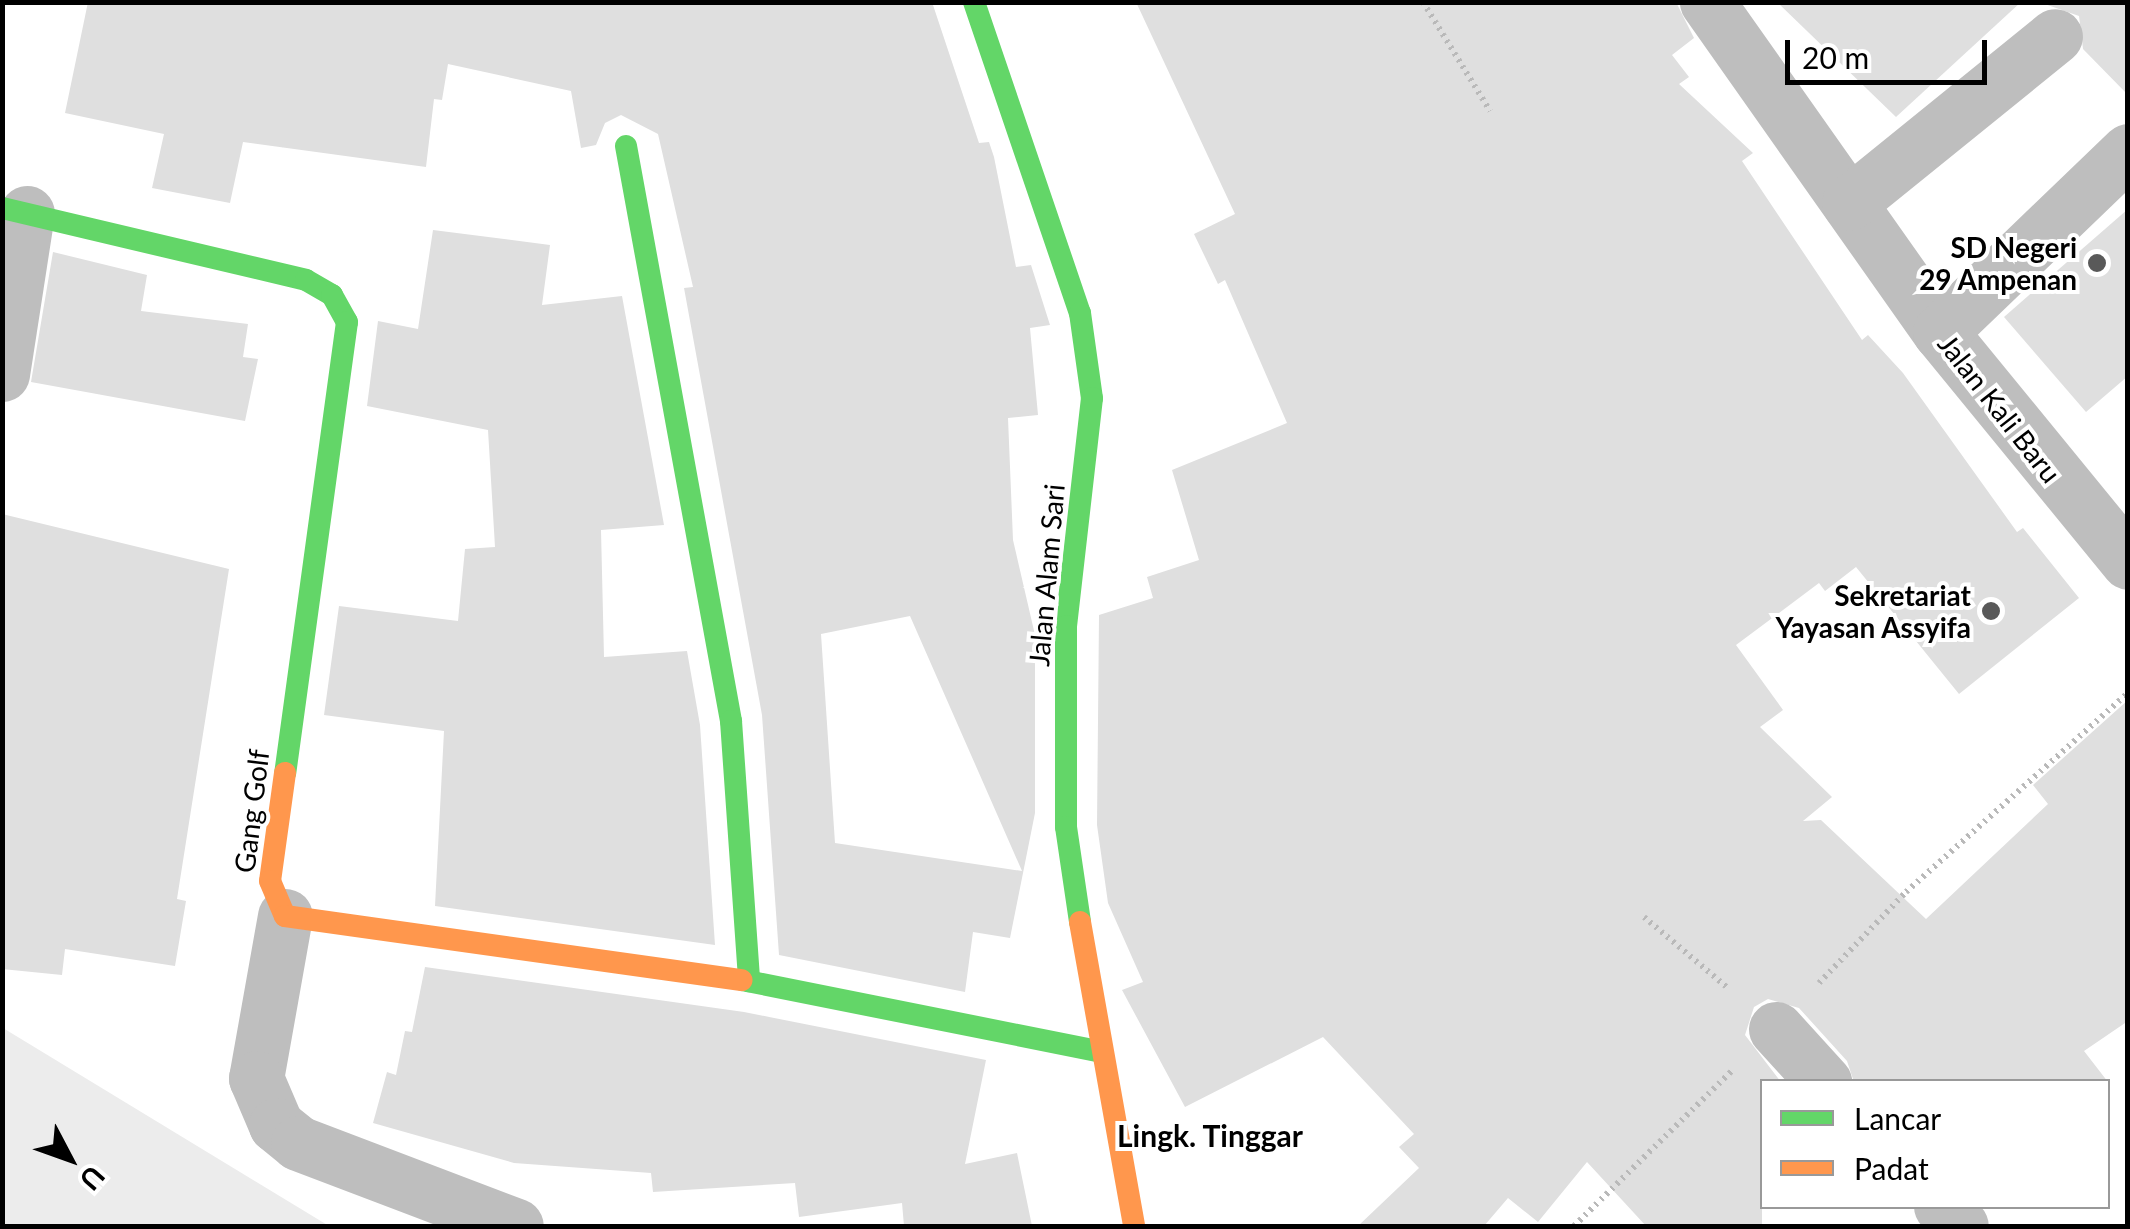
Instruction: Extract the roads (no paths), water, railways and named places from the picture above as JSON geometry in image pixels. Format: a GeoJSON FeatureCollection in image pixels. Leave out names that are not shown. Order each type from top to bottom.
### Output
{"type":"FeatureCollection","features":[{"type":"Feature","properties":{"kind":"street","name":"Jalan Alam Sari"},"geometry":{"type":"LineString","coordinates":[[974,2],[1080,313],[1092,398],[1066,626],[1066,827],[1098,1050],[1134,1226]]}},
{"type":"Feature","properties":{"kind":"street","name":"Jalan Kali Baru"},"geometry":{"type":"LineString","coordinates":[[1707,2],[1940,332],[2128,562]]}},
{"type":"Feature","properties":{"kind":"street"},"geometry":{"type":"LineString","coordinates":[[1850,203],[2055,36]]}},
{"type":"Feature","properties":{"kind":"street"},"geometry":{"type":"LineString","coordinates":[[626,146],[730,721],[750,982]]}},
{"type":"Feature","properties":{"kind":"street"},"geometry":{"type":"LineString","coordinates":[[1940,332],[2128,151]]}},
{"type":"Feature","properties":{"kind":"street"},"geometry":{"type":"LineString","coordinates":[[2,374],[14,210]]}},
{"type":"Feature","properties":{"kind":"street","name":"Gang Golf"},"geometry":{"type":"LineString","coordinates":[[14,210],[306,280],[332,295],[348,322],[270,881],[285,916]]}},
{"type":"Feature","properties":{"kind":"street"},"geometry":{"type":"LineString","coordinates":[[516,1226],[298,1144],[276,1125],[256,1078],[285,916],[750,982],[1098,1050]]}},
{"type":"Feature","properties":{"kind":"street"},"geometry":{"type":"LineString","coordinates":[[1776,1028],[1821,1079]]}},
{"type":"Feature","properties":{"kind":"place","name":"SD Negeri 29 Ampenan"},"geometry":{"type":"Point","coordinates":[2097,263]}},
{"type":"Feature","properties":{"kind":"place","name":"Sekretariat Yayasan Assyifa"},"geometry":{"type":"Point","coordinates":[1991,611]}},
{"type":"Feature","properties":{"kind":"district","name":"Lingk. Tinggar"},"geometry":{"type":"Point","coordinates":[1210,1135]}}]}
